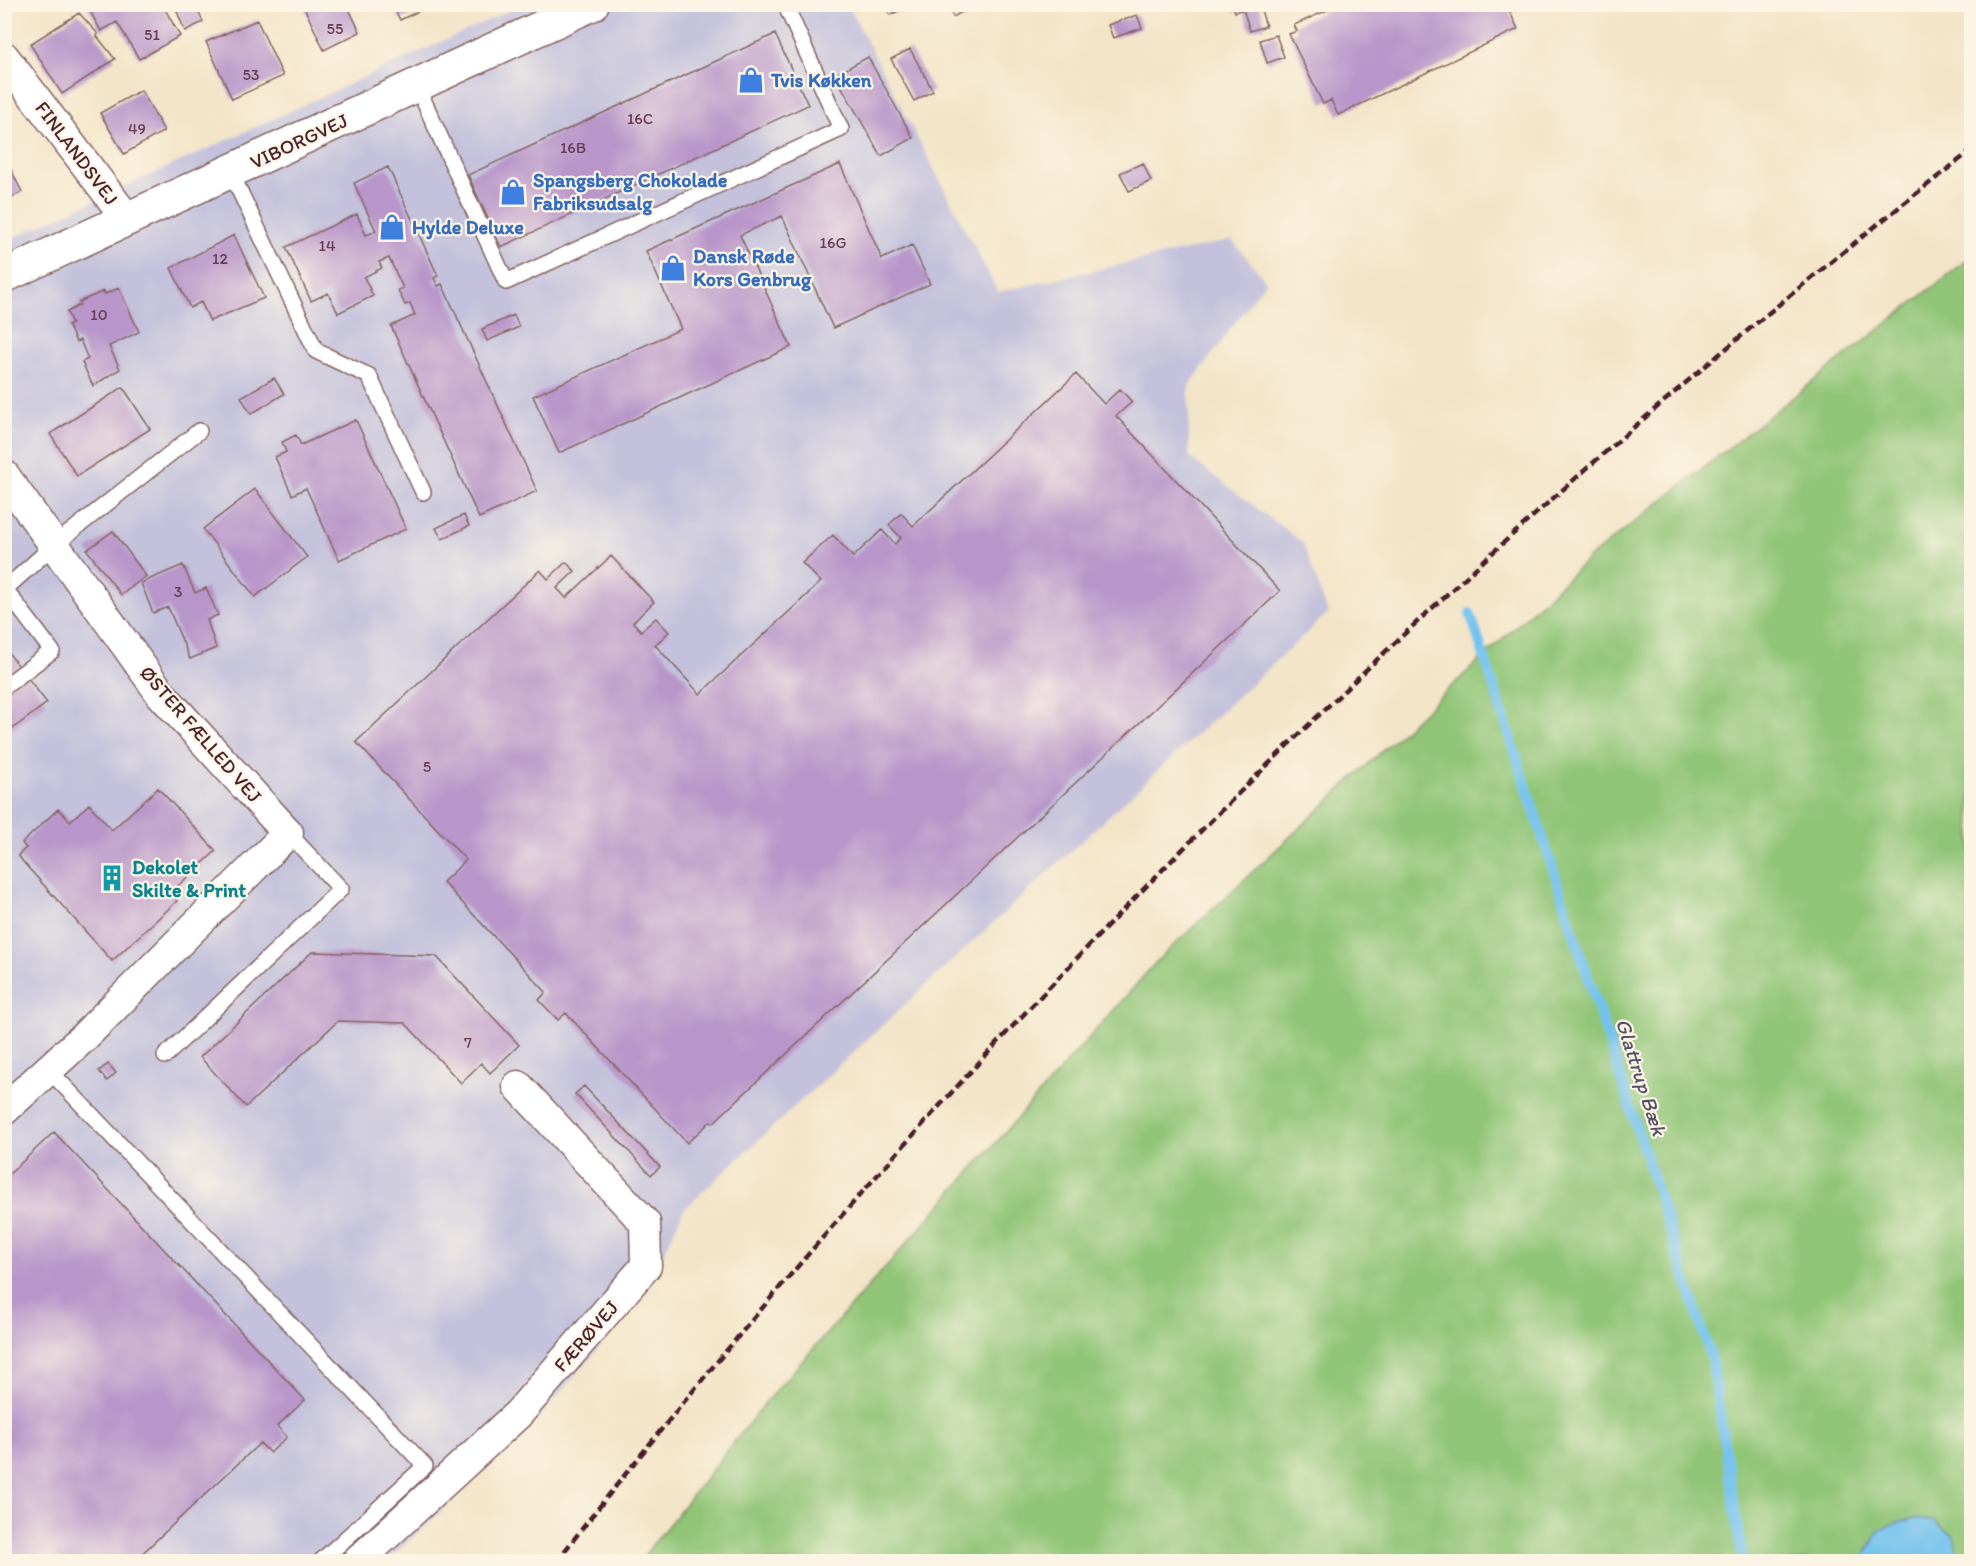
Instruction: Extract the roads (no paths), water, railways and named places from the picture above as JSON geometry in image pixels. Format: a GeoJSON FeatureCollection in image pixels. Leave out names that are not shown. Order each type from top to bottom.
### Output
{"type":"FeatureCollection","features":[{"type":"Feature","properties":{"kind":"street","name":"VIBORGVEJ"},"geometry":{"type":"LineString","coordinates":[[4,276],[592,4]]}},
{"type":"Feature","properties":{"kind":"street","name":"FINLANDSVEJ"},"geometry":{"type":"LineString","coordinates":[[4,57],[128,220]]}},
{"type":"Feature","properties":{"kind":"street","name":"ØSTER FÆLLED VEJ"},"geometry":{"type":"LineString","coordinates":[[4,475],[161,694],[288,833]]}},
{"type":"Feature","properties":{"kind":"street"},"geometry":{"type":"LineString","coordinates":[[4,1110],[84,1036],[288,833]]}},
{"type":"Feature","properties":{"kind":"street","name":"FÆRØVEJ"},"geometry":{"type":"LineString","coordinates":[[357,1562],[518,1414],[646,1266],[645,1223],[518,1086]]}},
{"type":"Feature","properties":{"kind":"lane"},"geometry":{"type":"LineString","coordinates":[[417,86],[506,282],[841,129],[785,4]]}},
{"type":"Feature","properties":{"kind":"lane"},"geometry":{"type":"LineString","coordinates":[[231,172],[316,351],[369,376],[423,492]]}},
{"type":"Feature","properties":{"kind":"lane"},"geometry":{"type":"LineString","coordinates":[[4,687],[52,651],[5,590],[54,544],[199,431]]}},
{"type":"Feature","properties":{"kind":"lane","name":"ØSTER FÆLLED VEJ"},"geometry":{"type":"LineString","coordinates":[[165,1056],[341,889],[288,833]]}},
{"type":"Feature","properties":{"kind":"lane"},"geometry":{"type":"LineString","coordinates":[[49,1070],[425,1466],[320,1562]]}},
{"type":"Feature","properties":{"kind":"water"},"geometry":{"type":"Polygon","coordinates":[[[1914,1518],[1933,1520],[1954,1536],[1959,1561],[1861,1561],[1880,1529],[1914,1518]]]}},
{"type":"Feature","properties":{"kind":"waterway","name":"Glattrup Bæk"},"geometry":{"type":"LineString","coordinates":[[1470,613],[1711,1357],[1743,1562]]}},
{"type":"Feature","properties":{"kind":"railway"},"geometry":{"type":"LineString","coordinates":[[556,1562],[713,1367],[876,1177],[1045,991],[1220,812],[1400,638],[1586,469],[1777,306],[1972,150]]}},
{"type":"Feature","properties":{"kind":"place","name":"Tvis Køkken"},"geometry":{"type":"Point","coordinates":[751,80]}},
{"type":"Feature","properties":{"kind":"place","name":"Spangsberg Chokolade Fabriksudsalg"},"geometry":{"type":"Point","coordinates":[513,192]}},
{"type":"Feature","properties":{"kind":"place","name":"Hylde Deluxe"},"geometry":{"type":"Point","coordinates":[392,227]}},
{"type":"Feature","properties":{"kind":"place","name":"Dansk Røde Kors Genbrug"},"geometry":{"type":"Point","coordinates":[673,268]}},
{"type":"Feature","properties":{"kind":"place","name":"Dekolet Skilte & Print"},"geometry":{"type":"Point","coordinates":[112,878]}}]}
